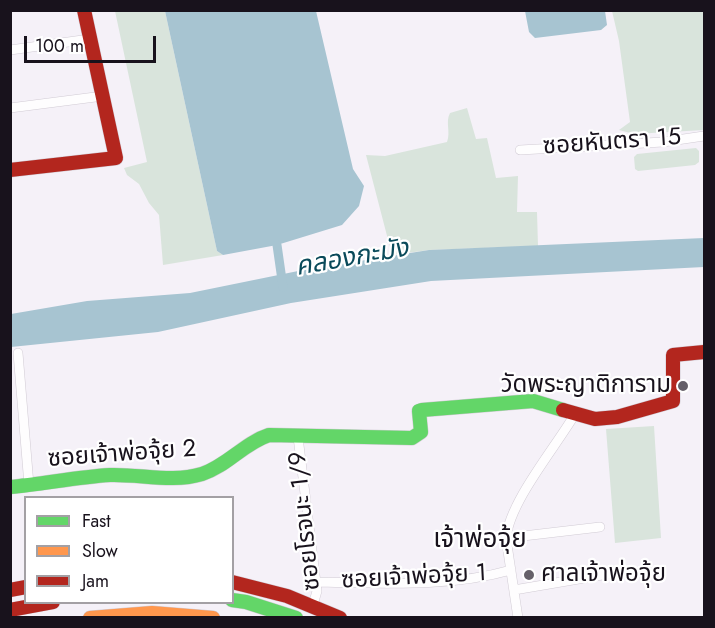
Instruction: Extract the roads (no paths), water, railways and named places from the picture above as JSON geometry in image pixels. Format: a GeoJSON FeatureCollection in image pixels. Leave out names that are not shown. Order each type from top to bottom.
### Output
{"type":"FeatureCollection","features":[{"type":"Feature","properties":{"kind":"street"},"geometry":{"type":"LineString","coordinates":[[10,170],[116,158],[84,10]]}},
{"type":"Feature","properties":{"kind":"street"},"geometry":{"type":"LineString","coordinates":[[10,50],[90,39]]}},
{"type":"Feature","properties":{"kind":"street"},"geometry":{"type":"LineString","coordinates":[[10,108],[103,96]]}},
{"type":"Feature","properties":{"kind":"street","name":"ซอยหันตรา 15"},"geometry":{"type":"LineString","coordinates":[[520,150],[663,142],[705,136]]}},
{"type":"Feature","properties":{"kind":"street"},"geometry":{"type":"LineString","coordinates":[[18,352],[29,485]]}},
{"type":"Feature","properties":{"kind":"street"},"geometry":{"type":"LineString","coordinates":[[518,618],[507,538],[510,519],[534,476],[575,414],[595,419],[617,417],[673,401],[674,355],[705,352]]}},
{"type":"Feature","properties":{"kind":"street","name":"ซอยเจ้าพ่อจุ้ย 2"},"geometry":{"type":"LineString","coordinates":[[10,487],[111,475],[174,478],[194,476],[207,473],[223,465],[260,437],[269,435],[412,438],[420,432],[420,410],[533,401],[575,414]]}},
{"type":"Feature","properties":{"kind":"street","name":"ซอยโรจนะ 1/9"},"geometry":{"type":"LineString","coordinates":[[298,437],[317,591],[313,605]]}},
{"type":"Feature","properties":{"kind":"street"},"geometry":{"type":"LineString","coordinates":[[507,538],[600,527]]}},
{"type":"Feature","properties":{"kind":"street","name":"ซอยเจ้าพ่อจุ้ย 1"},"geometry":{"type":"LineString","coordinates":[[316,582],[444,582],[489,577],[511,570]]}},
{"type":"Feature","properties":{"kind":"street"},"geometry":{"type":"LineString","coordinates":[[514,590],[608,574]]}},
{"type":"Feature","properties":{"kind":"street"},"geometry":{"type":"LineString","coordinates":[[234,582],[283,594],[340,618]]}},
{"type":"Feature","properties":{"kind":"street"},"geometry":{"type":"LineString","coordinates":[[234,600],[255,604],[296,618]]}},
{"type":"Feature","properties":{"kind":"street"},"geometry":{"type":"LineString","coordinates":[[10,610],[47,604]]}},
{"type":"Feature","properties":{"kind":"street"},"geometry":{"type":"LineString","coordinates":[[90,618],[120,614],[159,614],[213,618]]}},
{"type":"Feature","properties":{"kind":"water"},"geometry":{"type":"Polygon","coordinates":[[[165,11],[316,11],[353,169],[364,186],[359,206],[342,225],[277,245],[223,255],[217,251],[165,11]]]}},
{"type":"Feature","properties":{"kind":"water"},"geometry":{"type":"Polygon","coordinates":[[[525,11],[605,11],[607,25],[601,30],[535,38],[529,32],[525,11]]]}},
{"type":"Feature","properties":{"kind":"water"},"geometry":{"type":"Polygon","coordinates":[[[704,238],[704,267],[431,281],[291,303],[158,332],[11,347],[11,314],[87,301],[190,293],[303,270],[429,250],[704,238]]]}},
{"type":"Feature","properties":{"kind":"waterway"},"geometry":{"type":"LineString","coordinates":[[277,245],[283,287]]}},
{"type":"Feature","properties":{"kind":"place","name":"วัดพระญาติการาม"},"geometry":{"type":"Point","coordinates":[683,386]}},
{"type":"Feature","properties":{"kind":"place","name":"ศาลเจ้าพ่อจุ้ย"},"geometry":{"type":"Point","coordinates":[529,575]}},
{"type":"Feature","properties":{"kind":"district","name":"เจ้าพ่อจุ้ย"},"geometry":{"type":"Point","coordinates":[480,541]}},
{"type":"Feature","properties":{"kind":"water label","name":"คลองกะมัง"},"geometry":{"type":"Point","coordinates":[352,259]}}]}
